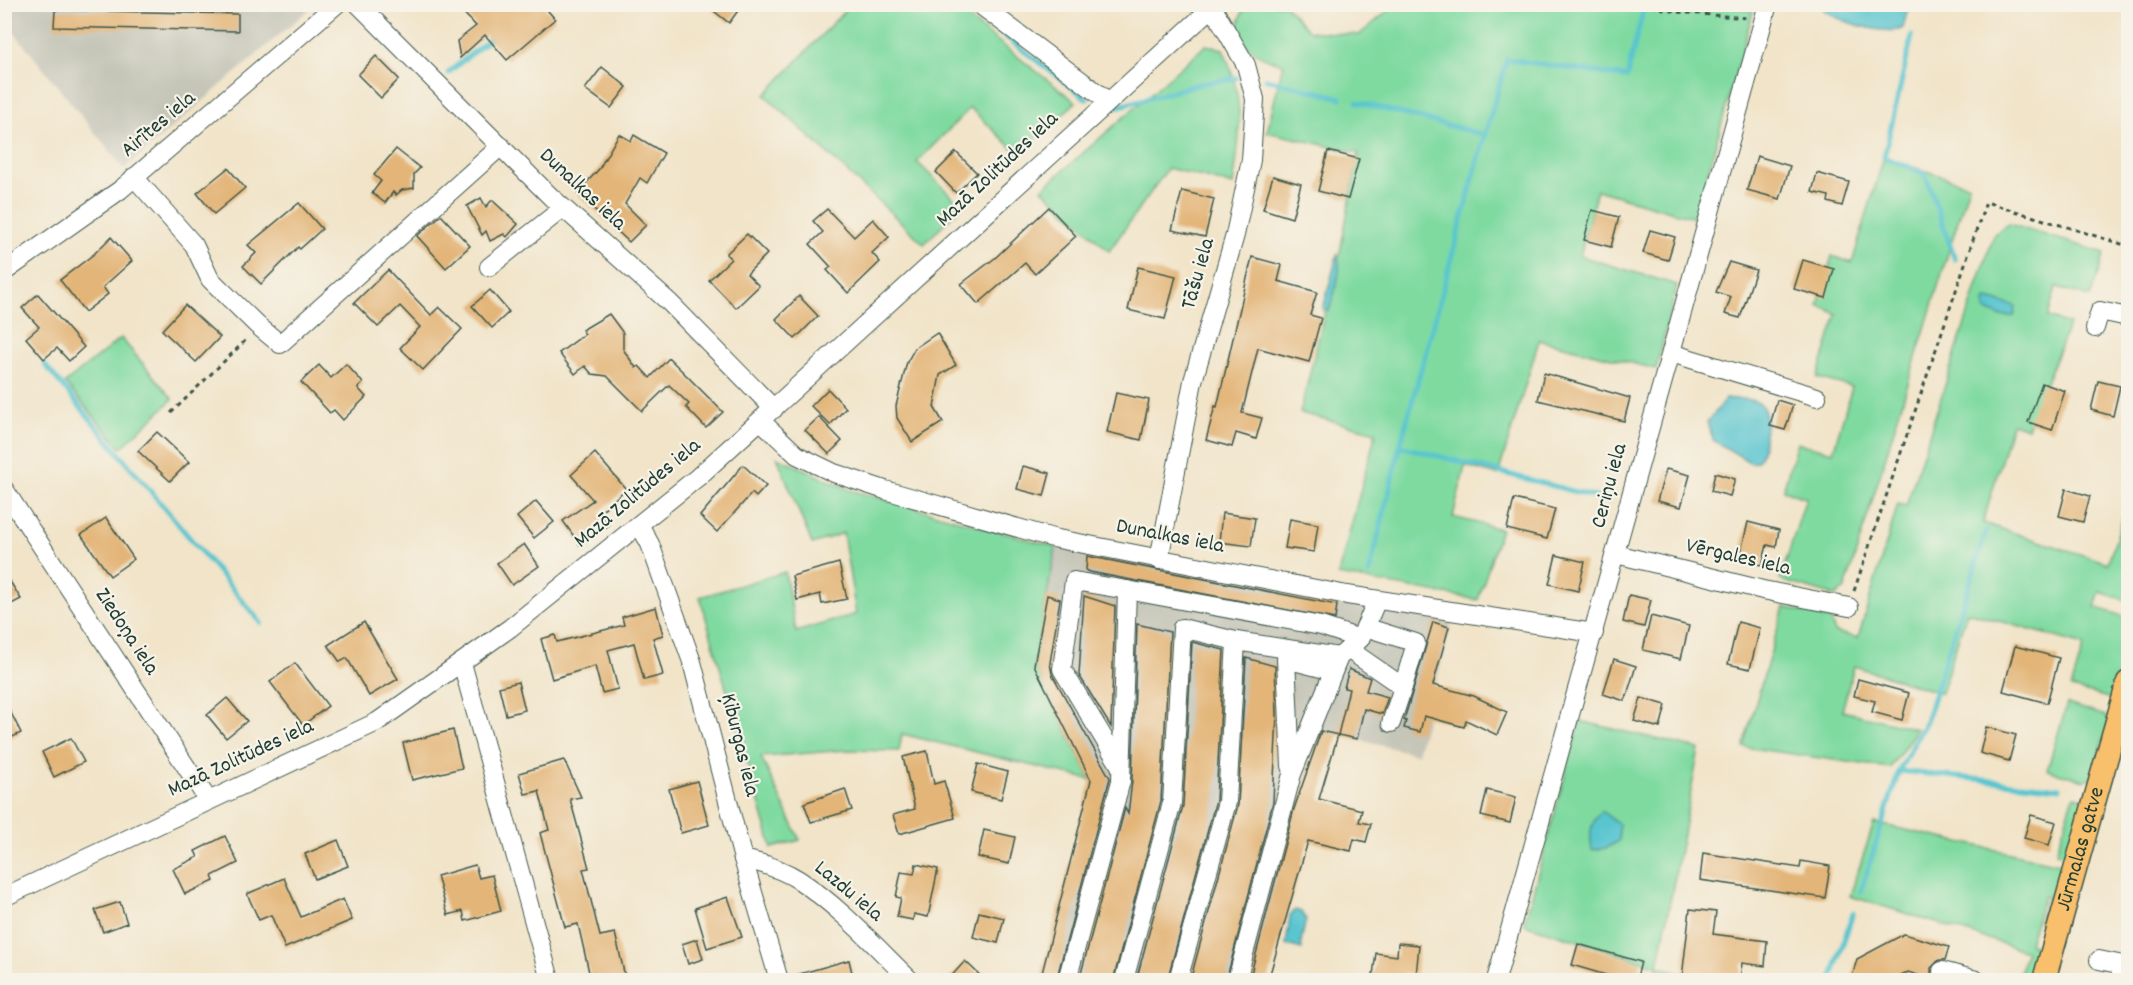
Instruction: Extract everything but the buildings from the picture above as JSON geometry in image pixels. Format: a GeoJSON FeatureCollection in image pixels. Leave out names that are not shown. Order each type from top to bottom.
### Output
{"type":"FeatureCollection","features":[{"type":"Feature","properties":{"kind":"main road","name":"Jūrmalas gatve"},"geometry":{"type":"LineString","coordinates":[[2044,981],[2128,682]]}},
{"type":"Feature","properties":{"kind":"street","name":"Airītes iela"},"geometry":{"type":"LineString","coordinates":[[4,272],[134,177],[337,4]]}},
{"type":"Feature","properties":{"kind":"street","name":"Dunalkas iela"},"geometry":{"type":"LineString","coordinates":[[358,4],[563,208],[670,303],[768,415],[797,454],[844,476],[1053,538],[1377,600],[1594,633]]}},
{"type":"Feature","properties":{"kind":"street"},"geometry":{"type":"LineString","coordinates":[[979,4],[1108,101]]}},
{"type":"Feature","properties":{"kind":"street","name":"Mazā Zolitūdes iela"},"geometry":{"type":"LineString","coordinates":[[4,897],[377,722],[462,663],[640,526],[768,415],[1108,101],[1215,6]]}},
{"type":"Feature","properties":{"kind":"street","name":"Tāšu iela"},"geometry":{"type":"LineString","coordinates":[[1159,560],[1193,381],[1235,235],[1251,160],[1255,99],[1246,65],[1215,6]]}},
{"type":"Feature","properties":{"kind":"street","name":"Ceriņu iela"},"geometry":{"type":"LineString","coordinates":[[1496,981],[1766,12]]}},
{"type":"Feature","properties":{"kind":"street"},"geometry":{"type":"LineString","coordinates":[[134,177],[194,245],[210,279],[280,344],[501,146]]}},
{"type":"Feature","properties":{"kind":"street"},"geometry":{"type":"LineString","coordinates":[[489,267],[563,208]]}},
{"type":"Feature","properties":{"kind":"street"},"geometry":{"type":"LineString","coordinates":[[2095,328],[2100,311],[2128,317]]}},
{"type":"Feature","properties":{"kind":"street"},"geometry":{"type":"LineString","coordinates":[[1671,353],[1817,397]]}},
{"type":"Feature","properties":{"kind":"street","name":"Ziedoņa iela"},"geometry":{"type":"LineString","coordinates":[[4,489],[208,800]]}},
{"type":"Feature","properties":{"kind":"street","name":"Ķiburgas iela"},"geometry":{"type":"LineString","coordinates":[[640,526],[650,544],[693,662],[743,858],[779,981]]}},
{"type":"Feature","properties":{"kind":"street","name":"Vērgales iela"},"geometry":{"type":"LineString","coordinates":[[1616,554],[1763,590],[1849,607]]}},
{"type":"Feature","properties":{"kind":"street"},"geometry":{"type":"LineString","coordinates":[[1121,767],[1062,669],[1074,581],[1321,626],[1403,687]]}},
{"type":"Feature","properties":{"kind":"street"},"geometry":{"type":"LineString","coordinates":[[1067,981],[1121,781],[1127,590]]}},
{"type":"Feature","properties":{"kind":"street"},"geometry":{"type":"LineString","coordinates":[[1237,981],[1292,774],[1349,648],[1377,600]]}},
{"type":"Feature","properties":{"kind":"street"},"geometry":{"type":"LineString","coordinates":[[1124,981],[1172,803],[1182,628],[1236,641],[1349,648]]}},
{"type":"Feature","properties":{"kind":"street"},"geometry":{"type":"LineString","coordinates":[[1178,981],[1227,802],[1236,641]]}},
{"type":"Feature","properties":{"kind":"street"},"geometry":{"type":"LineString","coordinates":[[1292,774],[1286,659],[1349,648],[1416,643],[1391,723]]}},
{"type":"Feature","properties":{"kind":"street"},"geometry":{"type":"LineString","coordinates":[[462,663],[550,981]]}},
{"type":"Feature","properties":{"kind":"street","name":"Lazdu iela"},"geometry":{"type":"LineString","coordinates":[[743,858],[770,865],[799,880],[846,918],[910,981]]}},
{"type":"Feature","properties":{"kind":"street"},"geometry":{"type":"LineString","coordinates":[[2099,960],[2124,970]]}},
{"type":"Feature","properties":{"kind":"street"},"geometry":{"type":"LineString","coordinates":[[1942,971],[1976,981]]}},
{"type":"Feature","properties":{"kind":"path"},"geometry":{"type":"LineString","coordinates":[[1643,4],[1676,12],[1766,12]]}},
{"type":"Feature","properties":{"kind":"path"},"geometry":{"type":"LineString","coordinates":[[1849,607],[1986,202],[2128,246]]}},
{"type":"Feature","properties":{"kind":"path"},"geometry":{"type":"LineString","coordinates":[[171,413],[237,350],[258,326]]}},
{"type":"Feature","properties":{"kind":"shaded area"},"geometry":{"type":"Polygon","coordinates":[[[4,5],[314,5],[124,169],[5,21],[4,5]]]}},
{"type":"Feature","properties":{"kind":"shaded area"},"geometry":{"type":"Polygon","coordinates":[[[1056,547],[1452,622],[1417,754],[1338,735],[1268,980],[1040,980],[1091,780],[1034,665],[1056,547]]]}},
{"type":"Feature","properties":{"kind":"green space"},"geometry":{"type":"Polygon","coordinates":[[[950,4],[1076,102],[1019,154],[970,108],[917,162],[962,206],[924,244],[765,95],[850,5],[950,4]]]}},
{"type":"Feature","properties":{"kind":"green space"},"geometry":{"type":"Polygon","coordinates":[[[1247,4],[1285,5],[1309,31],[1359,35],[1395,5],[1729,4],[1753,12],[1695,218],[1597,190],[1580,256],[1677,285],[1656,369],[1539,340],[1498,475],[1465,466],[1453,517],[1501,529],[1478,600],[1338,575],[1376,432],[1300,413],[1340,252],[1359,153],[1267,132],[1283,64],[1261,56],[1245,43],[1239,26],[1247,4]]]}},
{"type":"Feature","properties":{"kind":"green space"},"geometry":{"type":"Polygon","coordinates":[[[1206,45],[1223,49],[1235,84],[1239,132],[1233,185],[1168,168],[1109,251],[1042,189],[1206,45]]]}},
{"type":"Feature","properties":{"kind":"green space"},"geometry":{"type":"Polygon","coordinates":[[[1884,157],[1969,185],[1845,589],[1835,596],[1780,580],[1806,498],[1783,490],[1797,443],[1833,452],[1852,387],[1817,378],[1837,314],[1818,305],[1832,256],[1852,263],[1884,157]]]}},
{"type":"Feature","properties":{"kind":"green space"},"geometry":{"type":"Polygon","coordinates":[[[2009,224],[2105,253],[2090,297],[2056,287],[2048,317],[2069,324],[2028,428],[2012,423],[1983,523],[2108,563],[2128,502],[2128,601],[2100,592],[2095,607],[2128,618],[2128,657],[2117,697],[2112,699],[2071,688],[2084,645],[1967,612],[1941,693],[1854,666],[1842,711],[1917,729],[1890,768],[1743,747],[1784,607],[1830,619],[1835,632],[1858,638],[1898,504],[1906,506],[1994,234],[2009,224]]]}},
{"type":"Feature","properties":{"kind":"green space"},"geometry":{"type":"Polygon","coordinates":[[[121,338],[173,399],[121,448],[65,383],[121,338]]]}},
{"type":"Feature","properties":{"kind":"green space"},"geometry":{"type":"Polygon","coordinates":[[[777,457],[850,490],[1056,547],[1034,665],[1091,780],[902,734],[899,751],[846,750],[761,757],[800,840],[772,848],[700,597],[785,572],[796,632],[856,614],[843,533],[812,544],[777,457]]]}},
{"type":"Feature","properties":{"kind":"green space"},"geometry":{"type":"Polygon","coordinates":[[[2067,704],[2106,716],[2109,722],[2091,778],[2084,780],[2047,770],[2067,704]]]}},
{"type":"Feature","properties":{"kind":"green space"},"geometry":{"type":"Polygon","coordinates":[[[1580,721],[1699,749],[1658,966],[1524,924],[1580,721]]]}},
{"type":"Feature","properties":{"kind":"green space"},"geometry":{"type":"Polygon","coordinates":[[[2074,796],[2083,798],[2086,805],[2068,856],[2056,852],[2074,796]]]}},
{"type":"Feature","properties":{"kind":"green space"},"geometry":{"type":"Polygon","coordinates":[[[1874,823],[2064,865],[2068,869],[2049,925],[2045,927],[2039,921],[2047,897],[2044,896],[2029,943],[2042,952],[2034,980],[2018,980],[2026,951],[1850,896],[1874,823]]]}},
{"type":"Feature","properties":{"kind":"green space"},"geometry":{"type":"Polygon","coordinates":[[[1658,966],[1701,980],[1654,980],[1658,966]]]}},
{"type":"Feature","properties":{"kind":"water"},"geometry":{"type":"Polygon","coordinates":[[[1820,5],[1909,5],[1903,28],[1885,30],[1859,26],[1846,21],[1825,11],[1820,5]]]}},
{"type":"Feature","properties":{"kind":"water"},"geometry":{"type":"Polygon","coordinates":[[[1337,255],[1339,275],[1329,311],[1323,309],[1337,255]]]}},
{"type":"Feature","properties":{"kind":"water"},"geometry":{"type":"Polygon","coordinates":[[[1987,299],[2016,306],[2014,316],[2000,316],[1985,309],[1984,302],[1987,299]]]}},
{"type":"Feature","properties":{"kind":"water"},"geometry":{"type":"Polygon","coordinates":[[[1726,399],[1746,399],[1759,403],[1763,408],[1766,423],[1763,448],[1758,461],[1751,463],[1713,440],[1707,422],[1726,399]]]}},
{"type":"Feature","properties":{"kind":"water"},"geometry":{"type":"Polygon","coordinates":[[[1601,811],[1619,824],[1619,841],[1606,848],[1592,850],[1591,829],[1601,811]]]}},
{"type":"Feature","properties":{"kind":"water"},"geometry":{"type":"Polygon","coordinates":[[[1295,910],[1301,912],[1306,919],[1301,942],[1302,949],[1286,945],[1290,915],[1295,910]]]}},
{"type":"Feature","properties":{"kind":"waterway"},"geometry":{"type":"LineString","coordinates":[[963,4],[1087,99]]}},
{"type":"Feature","properties":{"kind":"waterway"},"geometry":{"type":"LineString","coordinates":[[1357,102],[1485,135],[1507,59],[1627,77],[1643,11]]}},
{"type":"Feature","properties":{"kind":"waterway"},"geometry":{"type":"LineString","coordinates":[[448,73],[493,36]]}},
{"type":"Feature","properties":{"kind":"waterway"},"geometry":{"type":"LineString","coordinates":[[1912,36],[1884,157],[1925,174],[1955,259]]}},
{"type":"Feature","properties":{"kind":"waterway"},"geometry":{"type":"LineString","coordinates":[[1116,107],[1199,84],[1236,78]]}},
{"type":"Feature","properties":{"kind":"waterway"},"geometry":{"type":"LineString","coordinates":[[1266,79],[1341,98]]}},
{"type":"Feature","properties":{"kind":"waterway"},"geometry":{"type":"LineString","coordinates":[[1485,135],[1400,446],[1607,500]]}},
{"type":"Feature","properties":{"kind":"waterway"},"geometry":{"type":"LineString","coordinates":[[45,365],[261,623]]}},
{"type":"Feature","properties":{"kind":"waterway"},"geometry":{"type":"LineString","coordinates":[[1369,574],[1400,446]]}},
{"type":"Feature","properties":{"kind":"waterway"},"geometry":{"type":"LineString","coordinates":[[1861,891],[1899,771],[1926,721],[1986,532]]}},
{"type":"Feature","properties":{"kind":"waterway"},"geometry":{"type":"LineString","coordinates":[[1899,771],[2060,788]]}},
{"type":"Feature","properties":{"kind":"waterway"},"geometry":{"type":"LineString","coordinates":[[1831,980],[1853,913]]}}]}
